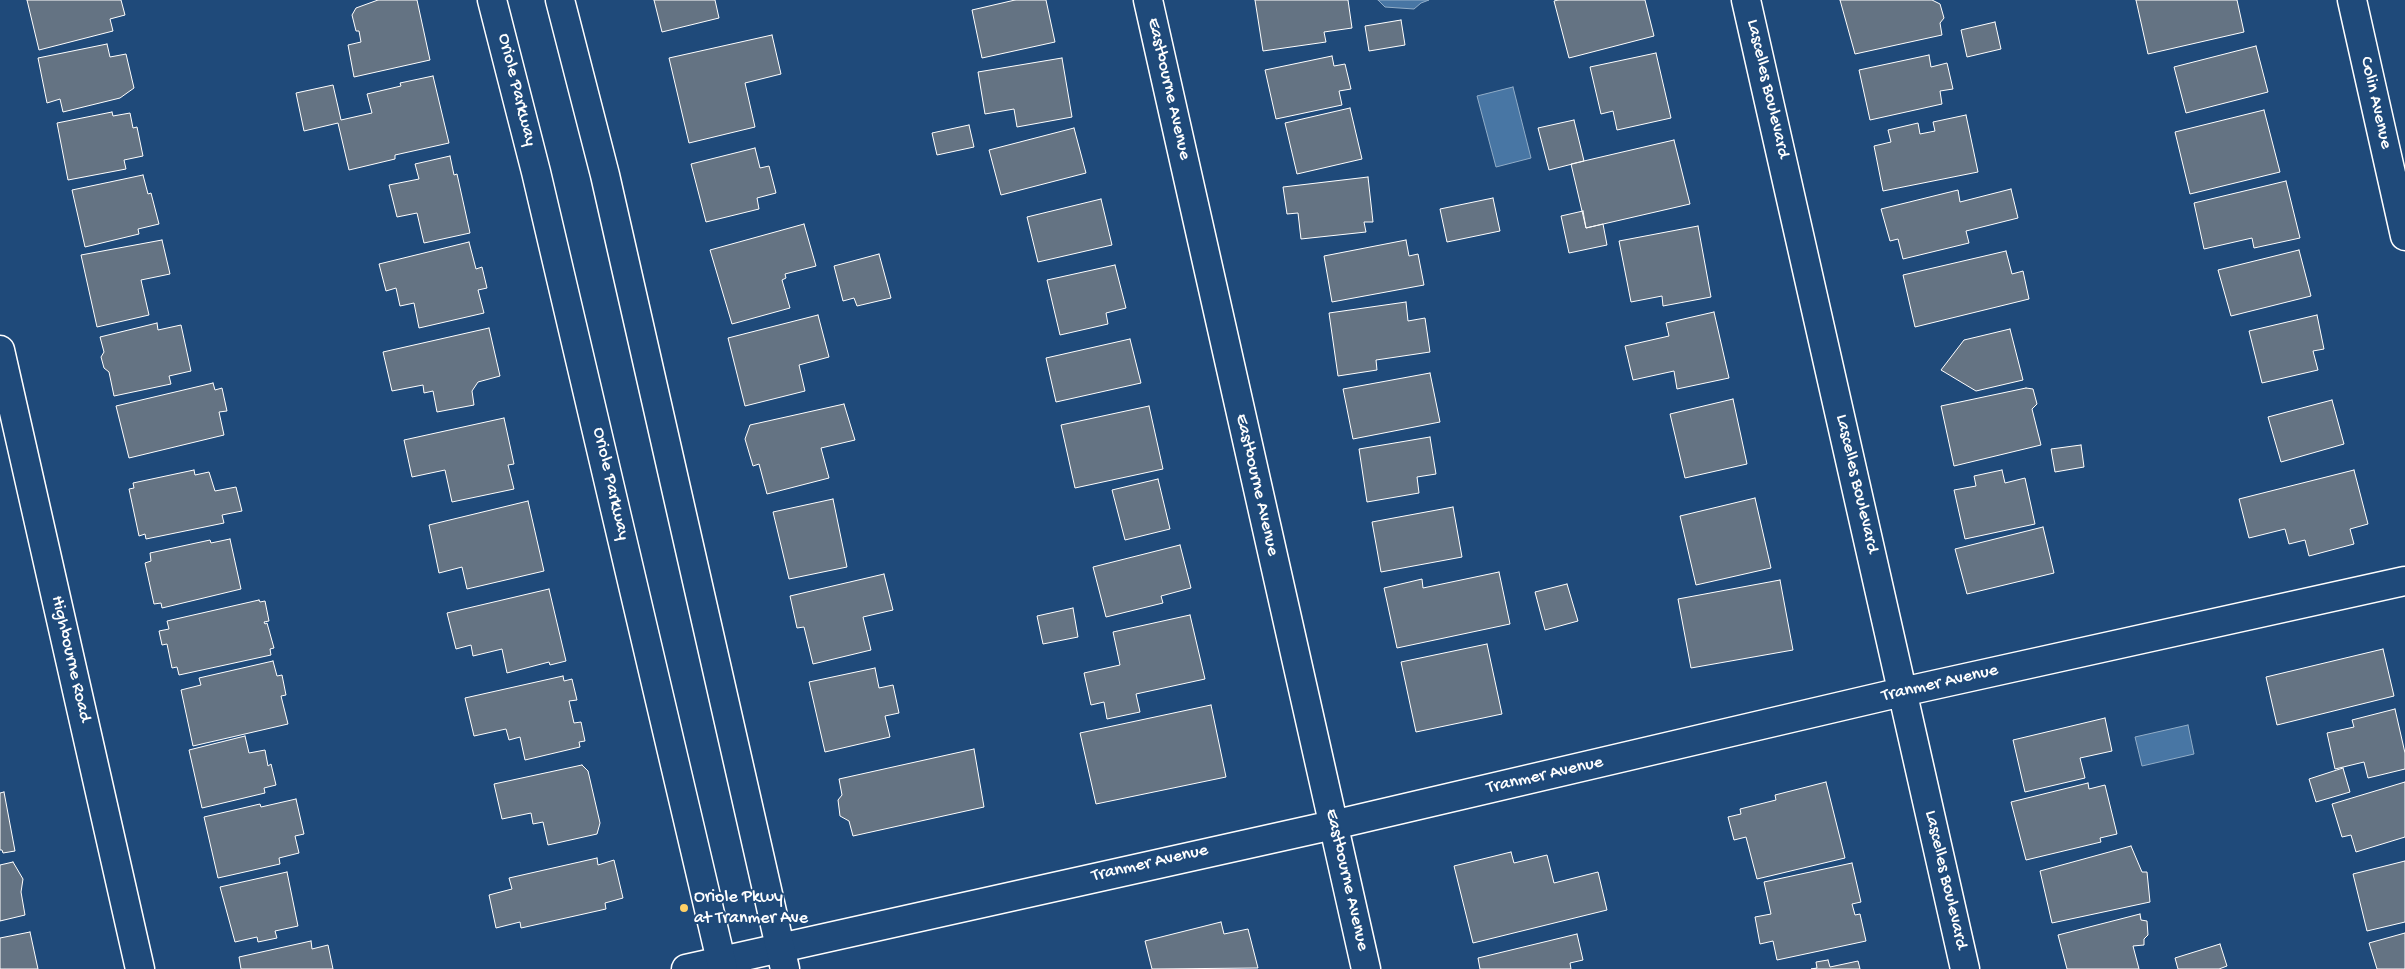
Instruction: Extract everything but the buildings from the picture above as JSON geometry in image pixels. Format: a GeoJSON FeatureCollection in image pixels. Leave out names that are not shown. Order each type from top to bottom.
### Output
{"type":"FeatureCollection","features":[{"type":"Feature","properties":{"kind":"street","name":"Oriole Parkway"},"geometry":{"type":"LineString","coordinates":[[492,0],[536,172],[723,965]]}},
{"type":"Feature","properties":{"kind":"street"},"geometry":{"type":"LineString","coordinates":[[560,0],[605,175],[783,958]]}},
{"type":"Feature","properties":{"kind":"street","name":"Eastbourne Avenue"},"geometry":{"type":"LineString","coordinates":[[1148,0],[1366,969]]}},
{"type":"Feature","properties":{"kind":"street","name":"Lascelles Boulevard"},"geometry":{"type":"LineString","coordinates":[[1746,0],[1965,969]]}},
{"type":"Feature","properties":{"kind":"street","name":"Colin Avenue"},"geometry":{"type":"LineString","coordinates":[[2352,0],[2405,236]]}},
{"type":"Feature","properties":{"kind":"street","name":"Highbourne Road"},"geometry":{"type":"LineString","coordinates":[[0,350],[140,969]]}},
{"type":"Feature","properties":{"kind":"street","name":"Tranmer Avenue"},"geometry":{"type":"LineString","coordinates":[[686,969],[783,958],[1333,825],[1902,692],[2405,582]]}},
{"type":"Feature","properties":{"kind":"water"},"geometry":{"type":"Polygon","coordinates":[[[1378,0],[1429,0],[1421,3],[1414,9],[1385,7],[1378,0]]]}},
{"type":"Feature","properties":{"kind":"water"},"geometry":{"type":"Polygon","coordinates":[[[1513,87],[1531,158],[1496,167],[1477,96],[1513,87]]]}},
{"type":"Feature","properties":{"kind":"water"},"geometry":{"type":"Polygon","coordinates":[[[2188,725],[2194,754],[2142,766],[2135,737],[2188,725]]]}},
{"type":"Feature","properties":{"kind":"place","name":"Oriole Pkwy at Tranmer Ave"},"geometry":{"type":"Point","coordinates":[684,908]}}]}
